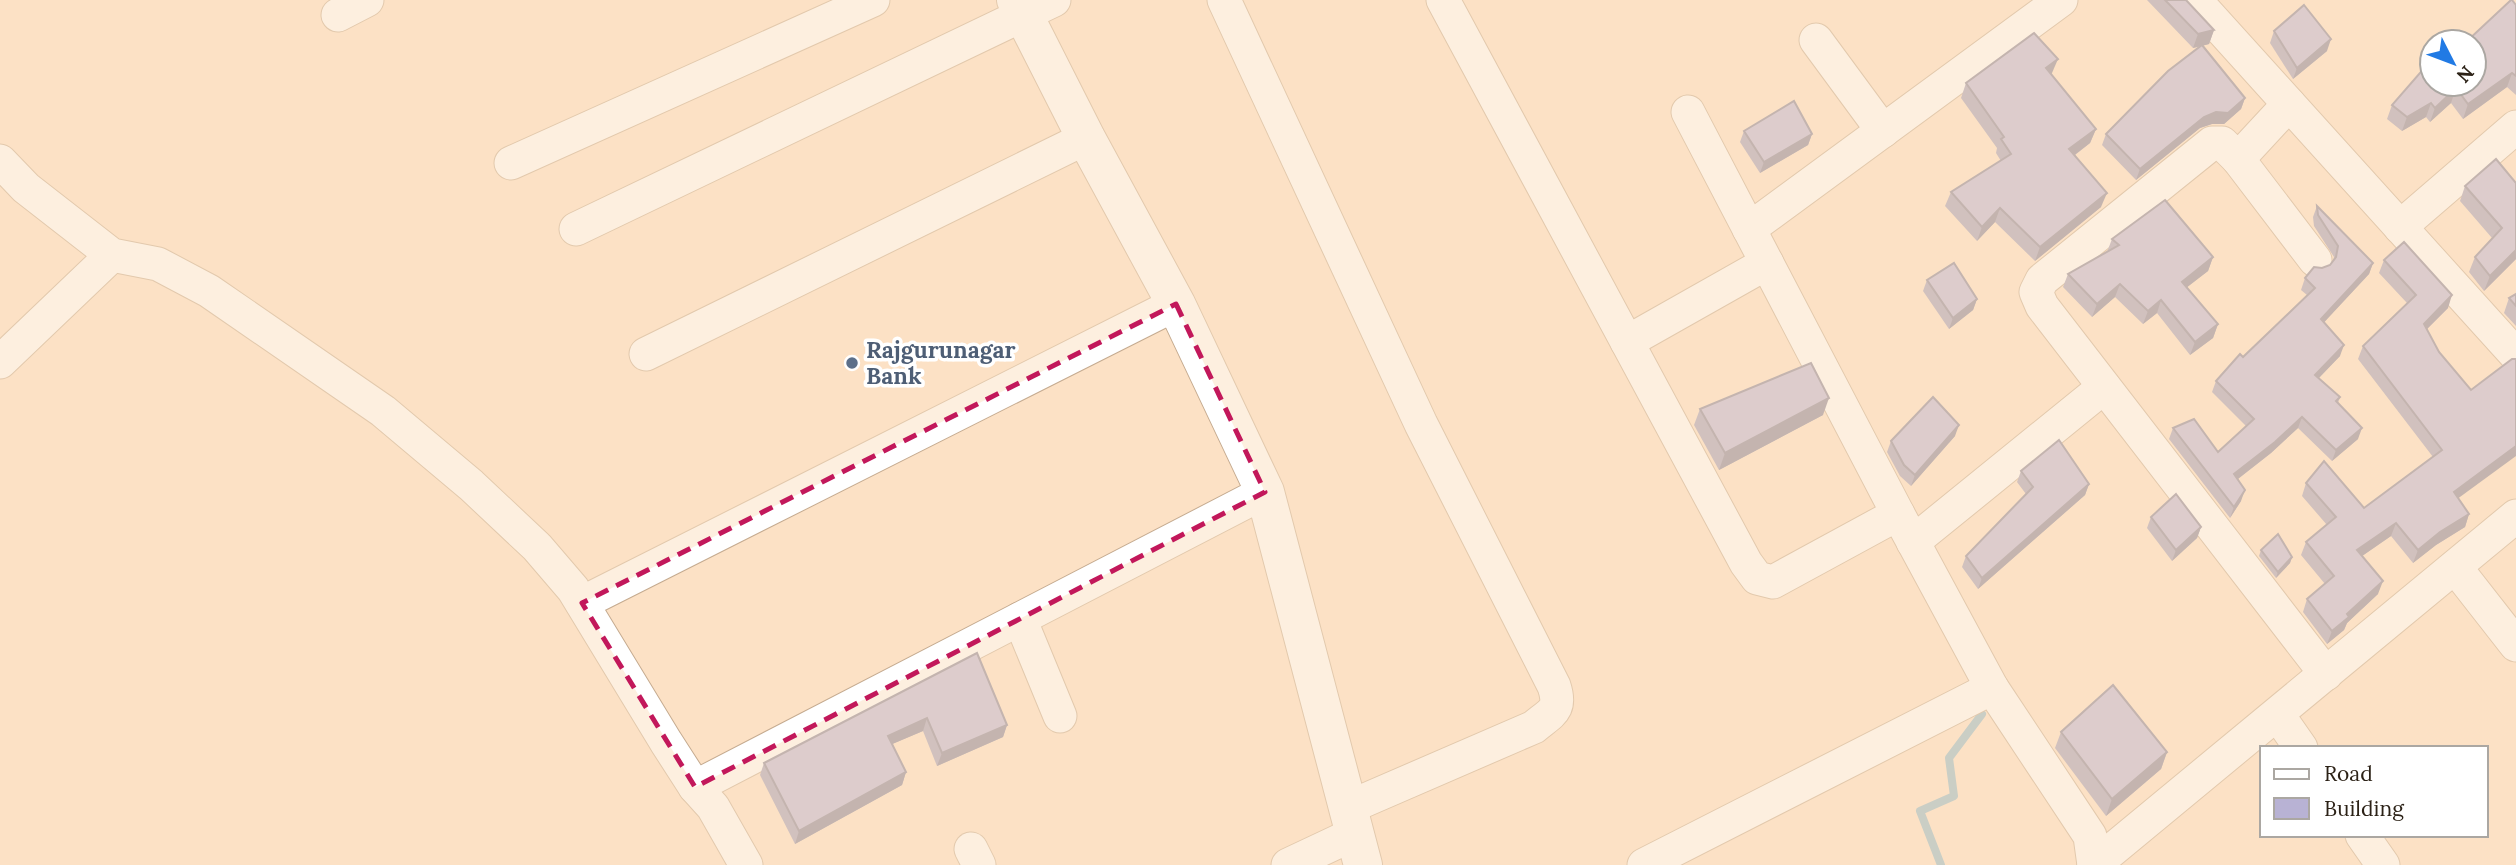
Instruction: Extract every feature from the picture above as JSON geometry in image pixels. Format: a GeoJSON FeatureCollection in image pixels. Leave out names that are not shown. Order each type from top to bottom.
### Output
{"type":"FeatureCollection","features":[{"type":"Feature","properties":{"kind":"street"},"geometry":{"type":"LineString","coordinates":[[338,15],[367,0]]}},
{"type":"Feature","properties":{"kind":"street"},"geometry":{"type":"LineString","coordinates":[[511,163],[873,0]]}},
{"type":"Feature","properties":{"kind":"street"},"geometry":{"type":"LineString","coordinates":[[1224,0],[1421,424],[1554,685],[1559,700],[1554,711],[1534,727],[1355,836],[1288,865]]}},
{"type":"Feature","properties":{"kind":"street"},"geometry":{"type":"LineString","coordinates":[[1443,0],[1746,563],[1757,578],[1773,582],[1906,528],[2104,387]]}},
{"type":"Feature","properties":{"kind":"street"},"geometry":{"type":"LineString","coordinates":[[1749,229],[2061,0]]}},
{"type":"Feature","properties":{"kind":"street"},"geometry":{"type":"LineString","coordinates":[[2195,0],[2516,355]]}},
{"type":"Feature","properties":{"kind":"street"},"geometry":{"type":"LineString","coordinates":[[576,229],[1031,5],[1086,138],[1175,304],[1265,492],[1355,836]]}},
{"type":"Feature","properties":{"kind":"street"},"geometry":{"type":"LineString","coordinates":[[1816,40],[1883,131]]}},
{"type":"Feature","properties":{"kind":"street"},"geometry":{"type":"LineString","coordinates":[[2238,159],[2289,104]]}},
{"type":"Feature","properties":{"kind":"street"},"geometry":{"type":"LineString","coordinates":[[1688,112],[1992,688],[2090,836],[2094,865]]}},
{"type":"Feature","properties":{"kind":"street"},"geometry":{"type":"LineString","coordinates":[[2400,227],[2516,127]]}},
{"type":"Feature","properties":{"kind":"street"},"geometry":{"type":"LineString","coordinates":[[646,354],[1086,138]]}},
{"type":"Feature","properties":{"kind":"street"},"geometry":{"type":"LineString","coordinates":[[2315,260],[2238,159],[2221,143],[2212,143],[2042,280],[2036,292],[2042,306],[2326,674]]}},
{"type":"Feature","properties":{"kind":"street"},"geometry":{"type":"LineString","coordinates":[[0,161],[26,188],[112,256],[158,264],[209,291],[383,411],[471,485],[537,547],[573,589],[695,787],[713,807],[746,865]]}},
{"type":"Feature","properties":{"kind":"street"},"geometry":{"type":"LineString","coordinates":[[0,362],[112,256]]}},
{"type":"Feature","properties":{"kind":"street"},"geometry":{"type":"LineString","coordinates":[[1627,342],[1767,264]]}},
{"type":"Feature","properties":{"kind":"street"},"geometry":{"type":"LineString","coordinates":[[582,603],[1175,304]]}},
{"type":"Feature","properties":{"kind":"street"},"geometry":{"type":"LineString","coordinates":[[695,787],[1265,492]]}},
{"type":"Feature","properties":{"kind":"street"},"geometry":{"type":"LineString","coordinates":[[2094,865],[2516,516]]}},
{"type":"Feature","properties":{"kind":"street"},"geometry":{"type":"LineString","coordinates":[[2455,567],[2516,645]]}},
{"type":"Feature","properties":{"kind":"street"},"geometry":{"type":"LineString","coordinates":[[1020,619],[1060,716]]}},
{"type":"Feature","properties":{"kind":"street"},"geometry":{"type":"LineString","coordinates":[[1644,865],[1992,688]]}},
{"type":"Feature","properties":{"kind":"street"},"geometry":{"type":"LineString","coordinates":[[2278,715],[2300,746]]}},
{"type":"Feature","properties":{"kind":"street"},"geometry":{"type":"LineString","coordinates":[[2363,837],[2383,865]]}},
{"type":"Feature","properties":{"kind":"highlighted area"},"geometry":{"type":"Polygon","coordinates":[[[1176,304],[1265,492],[695,787],[582,603],[1176,304]]]}},
{"type":"Feature","properties":{"kind":"building"},"geometry":{"type":"Polygon","coordinates":[[[2165,0],[2186,0],[2214,30],[2198,34],[2165,0]]]}},
{"type":"Feature","properties":{"kind":"building"},"geometry":{"type":"Polygon","coordinates":[[[2511,0],[2516,5],[2516,76],[2512,73],[2488,90],[2488,28],[2481,28],[2511,0]]]}},
{"type":"Feature","properties":{"kind":"building"},"geometry":{"type":"Polygon","coordinates":[[[2304,5],[2331,39],[2297,68],[2274,31],[2304,5]]]}},
{"type":"Feature","properties":{"kind":"building"},"geometry":{"type":"Polygon","coordinates":[[[2034,33],[2058,59],[2046,68],[2096,129],[2069,149],[2107,193],[2040,247],[2000,208],[1982,227],[1951,192],[2011,154],[2001,139],[2004,137],[1966,83],[2034,33]]]}},
{"type":"Feature","properties":{"kind":"building"},"geometry":{"type":"Polygon","coordinates":[[[2202,45],[2245,98],[2228,113],[2216,112],[2204,117],[2140,169],[2106,134],[2168,71],[2202,45]]]}},
{"type":"Feature","properties":{"kind":"building"},"geometry":{"type":"Polygon","coordinates":[[[2418,75],[2418,98],[2446,98],[2435,108],[2431,103],[2407,117],[2392,105],[2418,75]]]}},
{"type":"Feature","properties":{"kind":"building"},"geometry":{"type":"Polygon","coordinates":[[[2464,98],[2477,98],[2468,104],[2464,98]]]}},
{"type":"Feature","properties":{"kind":"building"},"geometry":{"type":"Polygon","coordinates":[[[1794,101],[1812,134],[1764,162],[1744,131],[1794,101]]]}},
{"type":"Feature","properties":{"kind":"building"},"geometry":{"type":"Polygon","coordinates":[[[2496,159],[2516,183],[2516,250],[2490,276],[2475,257],[2502,228],[2465,186],[2496,159]]]}},
{"type":"Feature","properties":{"kind":"building"},"geometry":{"type":"Polygon","coordinates":[[[2165,200],[2213,257],[2182,282],[2218,324],[2195,342],[2161,300],[2148,311],[2120,284],[2097,304],[2068,274],[2119,245],[2112,239],[2165,200]]]}},
{"type":"Feature","properties":{"kind":"building"},"geometry":{"type":"Polygon","coordinates":[[[2317,206],[2373,263],[2321,319],[2344,345],[2315,375],[2340,397],[2336,401],[2362,428],[2336,450],[2302,417],[2234,474],[2245,490],[2234,507],[2173,428],[2194,419],[2218,452],[2254,419],[2216,381],[2240,354],[2243,357],[2315,288],[2305,278],[2314,267],[2330,265],[2336,257],[2338,246],[2318,215],[2317,206]]]}},
{"type":"Feature","properties":{"kind":"building"},"geometry":{"type":"Polygon","coordinates":[[[2404,242],[2452,295],[2424,324],[2439,352],[2471,390],[2512,359],[2516,359],[2516,446],[2454,492],[2469,514],[2418,550],[2396,523],[2357,550],[2383,581],[2332,631],[2307,599],[2334,576],[2306,542],[2336,517],[2306,483],[2324,461],[2364,508],[2442,450],[2363,346],[2416,295],[2384,260],[2404,242]]]}},
{"type":"Feature","properties":{"kind":"building"},"geometry":{"type":"Polygon","coordinates":[[[1954,263],[1977,299],[1953,318],[1927,280],[1954,263]]]}},
{"type":"Feature","properties":{"kind":"building"},"geometry":{"type":"Polygon","coordinates":[[[2516,294],[2516,306],[2509,298],[2516,294]]]}},
{"type":"Feature","properties":{"kind":"building"},"geometry":{"type":"Polygon","coordinates":[[[1811,363],[1829,398],[1725,453],[1700,409],[1811,363]]]}},
{"type":"Feature","properties":{"kind":"building"},"geometry":{"type":"Polygon","coordinates":[[[1933,397],[1959,425],[1915,475],[1904,465],[1891,441],[1933,397]]]}},
{"type":"Feature","properties":{"kind":"building"},"geometry":{"type":"Polygon","coordinates":[[[2059,440],[2089,484],[1982,578],[1966,556],[2033,487],[2021,471],[2059,440]]]}},
{"type":"Feature","properties":{"kind":"building"},"geometry":{"type":"Polygon","coordinates":[[[2176,494],[2201,527],[2176,550],[2151,517],[2176,494]]]}},
{"type":"Feature","properties":{"kind":"building"},"geometry":{"type":"Polygon","coordinates":[[[2278,534],[2292,557],[2278,572],[2261,550],[2278,534]]]}},
{"type":"Feature","properties":{"kind":"building"},"geometry":{"type":"Polygon","coordinates":[[[977,653],[1007,725],[942,753],[927,718],[888,736],[906,772],[799,831],[764,763],[977,653]]]}},
{"type":"Feature","properties":{"kind":"building"},"geometry":{"type":"Polygon","coordinates":[[[2113,685],[2167,752],[2112,799],[2061,732],[2113,685]]]}},
{"type":"Feature","properties":{"kind":"waterway"},"geometry":{"type":"LineString","coordinates":[[1941,865],[1920,811],[1954,796],[1949,758],[1982,714]]}},
{"type":"Feature","properties":{"kind":"place","name":"Rajgurunagar Bank"},"geometry":{"type":"Point","coordinates":[852,363]}}]}
